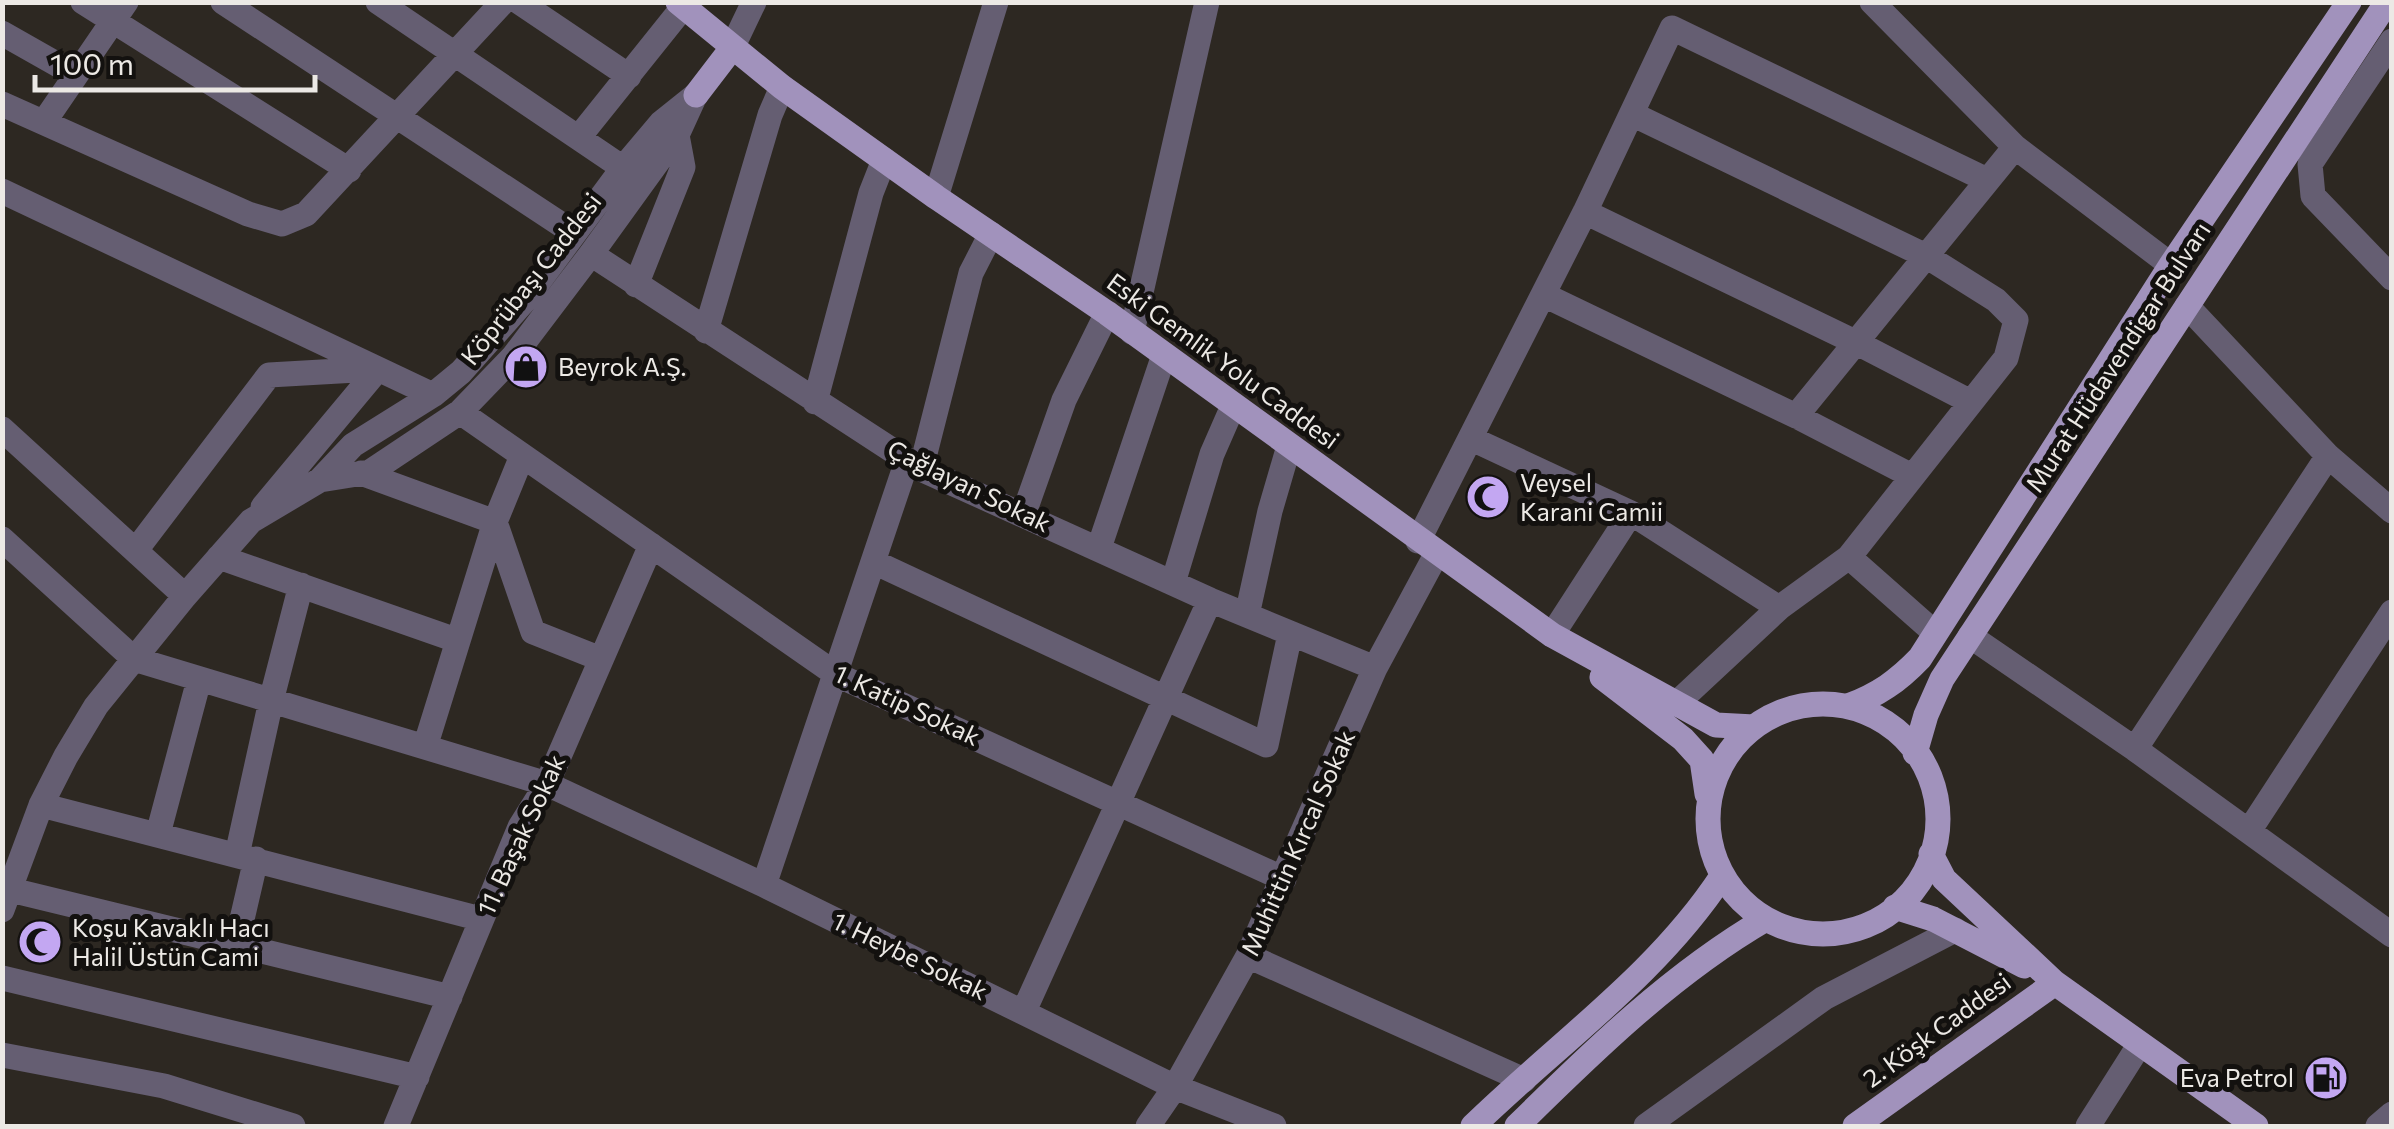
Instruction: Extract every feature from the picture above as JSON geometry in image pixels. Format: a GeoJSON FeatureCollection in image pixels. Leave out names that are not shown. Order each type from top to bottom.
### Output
{"type":"FeatureCollection","features":[{"type":"Feature","properties":{"kind":"main road","name":"Murat Hüdavendigar Bulvarı"},"geometry":{"type":"LineString","coordinates":[[1848,706],[1878,695],[1920,658],[2171,265],[2349,2]]}},
{"type":"Feature","properties":{"kind":"main road","name":"Murat Hüdavendigar Bulvarı"},"geometry":{"type":"LineString","coordinates":[[1916,753],[1926,715],[1942,679],[2388,2]]}},
{"type":"Feature","properties":{"kind":"main road","name":"Eski Gemlik Yolu Caddesi"},"geometry":{"type":"LineString","coordinates":[[681,4],[782,87],[936,198],[1108,314],[1552,635],[1716,724],[1754,727]]}},
{"type":"Feature","properties":{"kind":"main road","name":"Köprübaşı Caddesi"},"geometry":{"type":"LineString","coordinates":[[696,95],[732,48]]}},
{"type":"Feature","properties":{"kind":"main road"},"geometry":{"type":"LineString","coordinates":[[1552,635],[1683,739],[1702,760],[1710,845],[1722,876],[1744,904],[1766,919],[1808,934],[1843,933],[1876,921],[1905,900],[1926,871],[1936,837],[1936,801],[1926,768],[1916,753],[1905,738],[1879,718],[1848,706],[1815,704],[1783,711],[1754,727],[1730,750],[1714,779],[1708,812]]}},
{"type":"Feature","properties":{"kind":"main road"},"geometry":{"type":"LineString","coordinates":[[1931,854],[1944,879],[2055,983],[2256,1126]]}},
{"type":"Feature","properties":{"kind":"main road"},"geometry":{"type":"LineString","coordinates":[[1473,1126],[1631,982],[1698,913],[1722,876]]}},
{"type":"Feature","properties":{"kind":"main road"},"geometry":{"type":"LineString","coordinates":[[1896,907],[1956,930],[2055,983]]}},
{"type":"Feature","properties":{"kind":"main road"},"geometry":{"type":"LineString","coordinates":[[1517,1126],[1682,975],[1723,944],[1766,919]]}},
{"type":"Feature","properties":{"kind":"main road","name":"2. Köşk Caddesi"},"geometry":{"type":"LineString","coordinates":[[1854,1126],[2055,983]]}},
{"type":"Feature","properties":{"kind":"street"},"geometry":{"type":"LineString","coordinates":[[83,2],[119,12],[348,170]]}},
{"type":"Feature","properties":{"kind":"street"},"geometry":{"type":"LineString","coordinates":[[223,2],[574,233]]}},
{"type":"Feature","properties":{"kind":"street"},"geometry":{"type":"LineString","coordinates":[[378,2],[623,168]]}},
{"type":"Feature","properties":{"kind":"street"},"geometry":{"type":"LineString","coordinates":[[2,104],[248,214],[282,224],[306,214],[458,55],[503,2]]}},
{"type":"Feature","properties":{"kind":"street"},"geometry":{"type":"LineString","coordinates":[[520,2],[629,76]]}},
{"type":"Feature","properties":{"kind":"street"},"geometry":{"type":"LineString","coordinates":[[732,48],[754,2]]}},
{"type":"Feature","properties":{"kind":"street"},"geometry":{"type":"LineString","coordinates":[[936,198],[996,2]]}},
{"type":"Feature","properties":{"kind":"street"},"geometry":{"type":"LineString","coordinates":[[1132,332],[1207,2]]}},
{"type":"Feature","properties":{"kind":"street"},"geometry":{"type":"LineString","coordinates":[[1872,2],[2015,147],[2171,265]]}},
{"type":"Feature","properties":{"kind":"street"},"geometry":{"type":"LineString","coordinates":[[580,138],[681,4]]}},
{"type":"Feature","properties":{"kind":"street"},"geometry":{"type":"LineString","coordinates":[[44,122],[119,12]]}},
{"type":"Feature","properties":{"kind":"street","name":"Muhittin Kırcal Sokak"},"geometry":{"type":"LineString","coordinates":[[1148,1126],[1175,1087],[1248,956],[1472,439],[1672,28],[1987,180]]}},
{"type":"Feature","properties":{"kind":"street"},"geometry":{"type":"LineString","coordinates":[[2,33],[76,74]]}},
{"type":"Feature","properties":{"kind":"street"},"geometry":{"type":"LineString","coordinates":[[2392,41],[2310,164],[2313,196],[2392,278]]}},
{"type":"Feature","properties":{"kind":"street"},"geometry":{"type":"LineString","coordinates":[[706,331],[770,115],[782,87]]}},
{"type":"Feature","properties":{"kind":"street","name":"Köprübaşı Caddesi"},"geometry":{"type":"LineString","coordinates":[[320,480],[370,472],[460,412],[514,357],[591,254],[669,129],[696,95]]}},
{"type":"Feature","properties":{"kind":"street"},"geometry":{"type":"LineString","coordinates":[[1632,114],[1926,256],[1996,300],[2016,320],[2006,358],[1848,557],[1779,608],[1677,703]]}},
{"type":"Feature","properties":{"kind":"street"},"geometry":{"type":"LineString","coordinates":[[636,284],[684,167],[669,129]]}},
{"type":"Feature","properties":{"kind":"street","name":"Köprübaşı Caddesi"},"geometry":{"type":"LineString","coordinates":[[8,888],[41,804],[96,706],[185,596],[251,521],[320,480],[353,445],[433,395],[490,342],[623,168],[669,129]]}},
{"type":"Feature","properties":{"kind":"street"},"geometry":{"type":"LineString","coordinates":[[1796,416],[2015,147]]}},
{"type":"Feature","properties":{"kind":"street"},"geometry":{"type":"LineString","coordinates":[[815,402],[871,193],[884,160]]}},
{"type":"Feature","properties":{"kind":"street"},"geometry":{"type":"LineString","coordinates":[[2,191],[433,395]]}},
{"type":"Feature","properties":{"kind":"street"},"geometry":{"type":"LineString","coordinates":[[1585,212],[1971,402]]}},
{"type":"Feature","properties":{"kind":"street"},"geometry":{"type":"LineString","coordinates":[[764,885],[874,562],[914,465],[971,273],[991,234]]}},
{"type":"Feature","properties":{"kind":"street","name":"Çağlayan Sokak"},"geometry":{"type":"LineString","coordinates":[[591,254],[914,465],[1210,600],[1375,668]]}},
{"type":"Feature","properties":{"kind":"street"},"geometry":{"type":"LineString","coordinates":[[1544,295],[1912,476]]}},
{"type":"Feature","properties":{"kind":"street"},"geometry":{"type":"LineString","coordinates":[[2186,306],[2328,456],[2392,511]]}},
{"type":"Feature","properties":{"kind":"street"},"geometry":{"type":"LineString","coordinates":[[1024,513],[1064,400],[1108,314]]}},
{"type":"Feature","properties":{"kind":"street"},"geometry":{"type":"LineString","coordinates":[[1099,548],[1164,355]]}},
{"type":"Feature","properties":{"kind":"street"},"geometry":{"type":"LineString","coordinates":[[251,521],[378,369]]}},
{"type":"Feature","properties":{"kind":"street"},"geometry":{"type":"LineString","coordinates":[[136,550],[268,375],[378,369]]}},
{"type":"Feature","properties":{"kind":"street"},"geometry":{"type":"LineString","coordinates":[[1173,583],[1212,454],[1233,406]]}},
{"type":"Feature","properties":{"kind":"street","name":"1. Katip Sokak"},"geometry":{"type":"LineString","coordinates":[[460,412],[837,675],[1284,879]]}},
{"type":"Feature","properties":{"kind":"street"},"geometry":{"type":"LineString","coordinates":[[2,430],[185,596]]}},
{"type":"Feature","properties":{"kind":"street"},"geometry":{"type":"LineString","coordinates":[[1472,439],[1631,512],[1779,608]]}},
{"type":"Feature","properties":{"kind":"street"},"geometry":{"type":"LineString","coordinates":[[1247,615],[1289,446]]}},
{"type":"Feature","properties":{"kind":"street"},"geometry":{"type":"LineString","coordinates":[[424,747],[495,522],[522,456]]}},
{"type":"Feature","properties":{"kind":"street"},"geometry":{"type":"LineString","coordinates":[[2135,749],[2328,456]]}},
{"type":"Feature","properties":{"kind":"street"},"geometry":{"type":"LineString","coordinates":[[361,473],[495,522]]}},
{"type":"Feature","properties":{"kind":"street"},"geometry":{"type":"LineString","coordinates":[[1552,635],[1631,512]]}},
{"type":"Feature","properties":{"kind":"street"},"geometry":{"type":"LineString","coordinates":[[495,522],[533,632],[600,659]]}},
{"type":"Feature","properties":{"kind":"street"},"geometry":{"type":"LineString","coordinates":[[2,539],[134,658]]}},
{"type":"Feature","properties":{"kind":"street","name":"11. Başak Sokak"},"geometry":{"type":"LineString","coordinates":[[396,1126],[520,827],[547,784],[651,545]]}},
{"type":"Feature","properties":{"kind":"street"},"geometry":{"type":"LineString","coordinates":[[220,557],[456,640]]}},
{"type":"Feature","properties":{"kind":"street"},"geometry":{"type":"LineString","coordinates":[[1848,557],[1935,632]]}},
{"type":"Feature","properties":{"kind":"street"},"geometry":{"type":"LineString","coordinates":[[874,562],[1266,745],[1290,634]]}},
{"type":"Feature","properties":{"kind":"street"},"geometry":{"type":"LineString","coordinates":[[236,945],[270,701],[302,585]]}},
{"type":"Feature","properties":{"kind":"street"},"geometry":{"type":"LineString","coordinates":[[1024,1011],[1210,600]]}},
{"type":"Feature","properties":{"kind":"street"},"geometry":{"type":"LineString","coordinates":[[2249,831],[2392,612]]}},
{"type":"Feature","properties":{"kind":"street"},"geometry":{"type":"LineString","coordinates":[[1970,636],[2389,928]]}},
{"type":"Feature","properties":{"kind":"street","name":"1. Heybe Sokak"},"geometry":{"type":"LineString","coordinates":[[134,658],[547,784],[764,885],[1175,1087],[1274,1126]]}},
{"type":"Feature","properties":{"kind":"street"},"geometry":{"type":"LineString","coordinates":[[158,834],[200,680]]}},
{"type":"Feature","properties":{"kind":"street"},"geometry":{"type":"LineString","coordinates":[[41,804],[481,919]]}},
{"type":"Feature","properties":{"kind":"street"},"geometry":{"type":"LineString","coordinates":[[8,888],[450,997]]}},
{"type":"Feature","properties":{"kind":"street"},"geometry":{"type":"LineString","coordinates":[[1664,1121],[1824,998],[1956,930]]}},
{"type":"Feature","properties":{"kind":"street"},"geometry":{"type":"LineString","coordinates":[[1248,956],[1524,1080]]}},
{"type":"Feature","properties":{"kind":"street"},"geometry":{"type":"LineString","coordinates":[[2,978],[416,1077]]}},
{"type":"Feature","properties":{"kind":"street"},"geometry":{"type":"LineString","coordinates":[[2088,1126],[2140,1044]]}},
{"type":"Feature","properties":{"kind":"street"},"geometry":{"type":"LineString","coordinates":[[2,1055],[164,1086],[231,1116],[292,1126]]}},
{"type":"Feature","properties":{"kind":"street"},"geometry":{"type":"LineString","coordinates":[[2378,1126],[2392,1114]]}},
{"type":"Feature","properties":{"kind":"place","name":"Beyrok A.Ş."},"geometry":{"type":"Point","coordinates":[526,367]}},
{"type":"Feature","properties":{"kind":"place","name":"Veysel Karani Camii"},"geometry":{"type":"Point","coordinates":[1488,497]}},
{"type":"Feature","properties":{"kind":"place","name":"Koşu Kavaklı Hacı Halil Üstün Cami"},"geometry":{"type":"Point","coordinates":[40,942]}},
{"type":"Feature","properties":{"kind":"place","name":"Eva Petrol"},"geometry":{"type":"Point","coordinates":[2326,1078]}}]}
